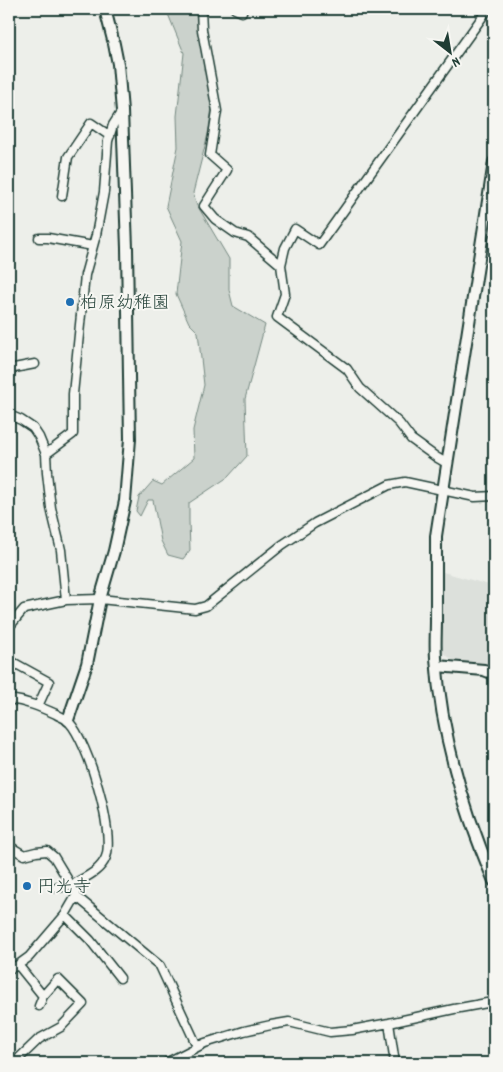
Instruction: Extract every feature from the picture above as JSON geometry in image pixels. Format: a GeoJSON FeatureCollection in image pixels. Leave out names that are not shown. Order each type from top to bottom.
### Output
{"type":"FeatureCollection","features":[{"type":"Feature","properties":{"kind":"main road"},"geometry":{"type":"LineString","coordinates":[[9,1060],[13,1063]]}},
{"type":"Feature","properties":{"kind":"street"},"geometry":{"type":"LineString","coordinates":[[68,720],[87,664],[100,599],[123,512],[130,439],[127,248],[122,111],[118,64],[105,9]]}},
{"type":"Feature","properties":{"kind":"street"},"geometry":{"type":"LineString","coordinates":[[201,9],[202,30],[217,111],[210,155],[227,170],[204,206],[215,219],[235,233],[248,237],[281,264]]}},
{"type":"Feature","properties":{"kind":"street"},"geometry":{"type":"LineString","coordinates":[[448,464],[411,439],[399,422],[360,388],[347,369],[277,317],[285,294],[281,264],[285,248],[295,229],[319,245],[488,9]]}},
{"type":"Feature","properties":{"kind":"street"},"geometry":{"type":"LineString","coordinates":[[46,454],[73,434],[73,394],[85,275],[104,192],[108,141],[113,125],[122,111]]}},
{"type":"Feature","properties":{"kind":"street"},"geometry":{"type":"LineString","coordinates":[[62,196],[68,157],[90,123],[110,136]]}},
{"type":"Feature","properties":{"kind":"street"},"geometry":{"type":"LineString","coordinates":[[494,162],[491,208],[436,536],[437,666],[448,738],[462,795],[482,853],[494,880]]}},
{"type":"Feature","properties":{"kind":"street"},"geometry":{"type":"LineString","coordinates":[[39,238],[93,246]]}},
{"type":"Feature","properties":{"kind":"street"},"geometry":{"type":"LineString","coordinates":[[9,369],[35,364]]}},
{"type":"Feature","properties":{"kind":"street"},"geometry":{"type":"LineString","coordinates":[[9,415],[22,420],[33,428],[46,454],[51,508],[60,550],[66,600]]}},
{"type":"Feature","properties":{"kind":"street"},"geometry":{"type":"LineString","coordinates":[[9,628],[24,609],[66,600],[100,599],[195,609],[206,606],[282,545],[315,522],[389,485],[405,482],[475,497],[494,496]]}},
{"type":"Feature","properties":{"kind":"street"},"geometry":{"type":"LineString","coordinates":[[9,663],[9,660],[49,682],[38,706]]}},
{"type":"Feature","properties":{"kind":"street"},"geometry":{"type":"LineString","coordinates":[[437,666],[484,670],[494,674]]}},
{"type":"Feature","properties":{"kind":"street"},"geometry":{"type":"LineString","coordinates":[[9,698],[38,706],[68,720],[78,734],[86,751],[105,814],[107,850],[100,868],[74,883],[56,888]]}},
{"type":"Feature","properties":{"kind":"street"},"geometry":{"type":"LineString","coordinates":[[9,846],[24,855],[47,851],[74,883],[76,896],[65,915],[29,957],[18,966],[9,970]]}},
{"type":"Feature","properties":{"kind":"street"},"geometry":{"type":"LineString","coordinates":[[76,896],[160,966],[198,1046]]}},
{"type":"Feature","properties":{"kind":"street"},"geometry":{"type":"LineString","coordinates":[[65,915],[90,940],[120,978]]}},
{"type":"Feature","properties":{"kind":"street"},"geometry":{"type":"LineString","coordinates":[[18,966],[42,996]]}},
{"type":"Feature","properties":{"kind":"street"},"geometry":{"type":"LineString","coordinates":[[13,1063],[38,1039],[61,1027],[83,1004],[58,979],[42,996],[39,1006]]}},
{"type":"Feature","properties":{"kind":"street"},"geometry":{"type":"LineString","coordinates":[[166,1063],[198,1046],[244,1031],[289,1022],[330,1032],[352,1030],[389,1024],[454,1009],[494,1003]]}},
{"type":"Feature","properties":{"kind":"street"},"geometry":{"type":"LineString","coordinates":[[389,1024],[395,1063]]}},
{"type":"Feature","properties":{"kind":"shaded area"},"geometry":{"type":"Polygon","coordinates":[[[169,9],[197,9],[212,107],[208,134],[193,193],[197,205],[229,259],[229,290],[233,306],[265,325],[245,399],[247,456],[228,477],[189,503],[190,550],[183,559],[168,555],[161,541],[153,500],[148,500],[140,516],[136,511],[139,497],[153,481],[162,485],[194,458],[193,430],[204,385],[198,332],[189,323],[176,294],[182,241],[166,206],[178,147],[177,116],[184,53],[168,14],[169,9]]]}},
{"type":"Feature","properties":{"kind":"shaded area"},"geometry":{"type":"Polygon","coordinates":[[[491,519],[494,520],[494,667],[469,662],[456,662],[440,651],[443,572],[489,585],[491,519]]]}},
{"type":"Feature","properties":{"kind":"place","name":"柏原幼稚園"},"geometry":{"type":"Point","coordinates":[70,302]}},
{"type":"Feature","properties":{"kind":"place","name":"円光寺"},"geometry":{"type":"Point","coordinates":[27,886]}}]}
